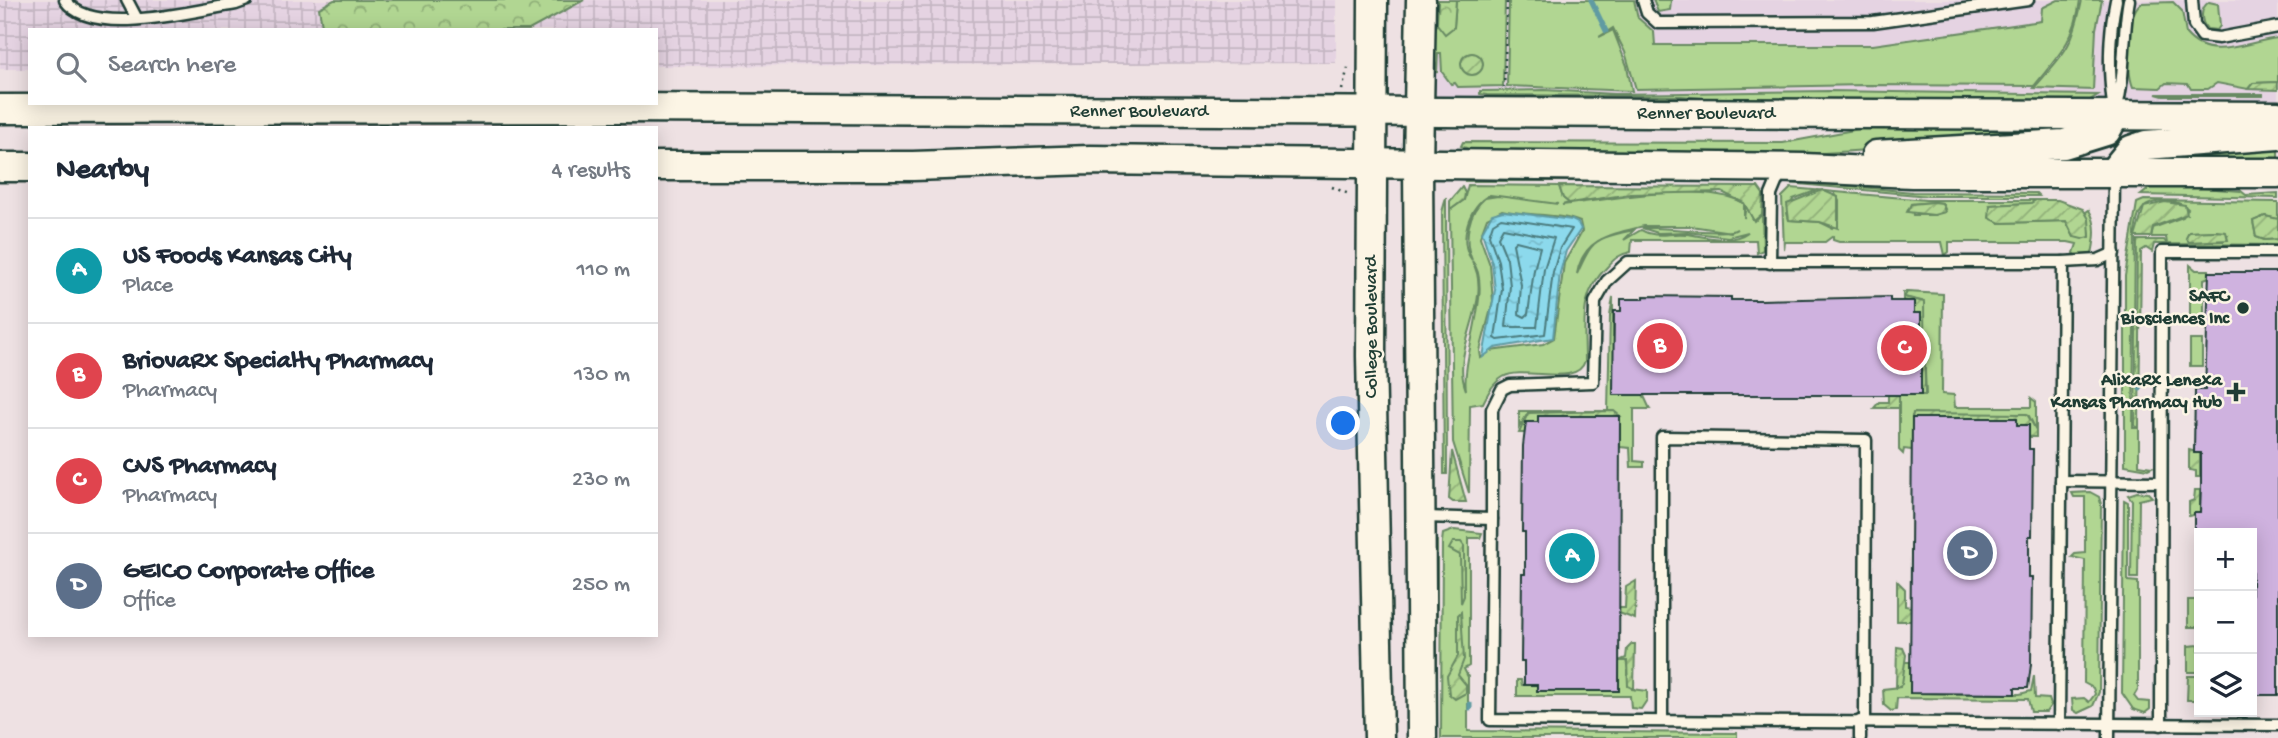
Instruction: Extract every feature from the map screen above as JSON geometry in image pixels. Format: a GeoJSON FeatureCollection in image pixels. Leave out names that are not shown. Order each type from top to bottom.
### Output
{"type":"FeatureCollection","features":[{"type":"Feature","properties":{"kind":"main road","name":"College Boulevard"},"geometry":{"type":"LineString","coordinates":[[1373,0],[1371,356],[1379,738]]}},
{"type":"Feature","properties":{"kind":"main road"},"geometry":{"type":"LineString","coordinates":[[1422,0],[1418,164],[1422,738]]}},
{"type":"Feature","properties":{"kind":"main road","name":"Renner Boulevard"},"geometry":{"type":"LineString","coordinates":[[0,109],[617,108],[1374,113],[2115,126],[2278,116]]}},
{"type":"Feature","properties":{"kind":"main road"},"geometry":{"type":"LineString","coordinates":[[1793,168],[1860,156],[2064,145],[2115,126]]}},
{"type":"Feature","properties":{"kind":"main road"},"geometry":{"type":"LineString","coordinates":[[2114,160],[2146,145],[2278,135]]}},
{"type":"Feature","properties":{"kind":"main road"},"geometry":{"type":"LineString","coordinates":[[658,166],[913,166],[1090,160],[1793,168],[1912,173],[2114,160],[2278,173]]}},
{"type":"Feature","properties":{"kind":"main road"},"geometry":{"type":"LineString","coordinates":[[0,167],[28,167]]}},
{"type":"Feature","properties":{"kind":"lane"},"geometry":{"type":"LineString","coordinates":[[65,0],[71,8],[111,22],[236,4],[247,0]]}},
{"type":"Feature","properties":{"kind":"lane"},"geometry":{"type":"LineString","coordinates":[[127,0],[137,19]]}},
{"type":"Feature","properties":{"kind":"lane"},"geometry":{"type":"LineString","coordinates":[[1643,0],[1647,13],[1658,23],[1850,23],[2028,0]]}},
{"type":"Feature","properties":{"kind":"lane"},"geometry":{"type":"LineString","coordinates":[[2115,126],[2109,80],[2110,27],[2116,0]]}},
{"type":"Feature","properties":{"kind":"lane"},"geometry":{"type":"LineString","coordinates":[[2115,126],[2124,82],[2124,36],[2129,0]]}},
{"type":"Feature","properties":{"kind":"lane"},"geometry":{"type":"LineString","coordinates":[[2192,0],[2193,26],[2197,32],[2209,38],[2278,27]]}},
{"type":"Feature","properties":{"kind":"lane"},"geometry":{"type":"LineString","coordinates":[[2109,738],[2114,160]]}},
{"type":"Feature","properties":{"kind":"lane"},"geometry":{"type":"LineString","coordinates":[[1770,263],[1771,195],[1793,168]]}},
{"type":"Feature","properties":{"kind":"lane"},"geometry":{"type":"LineString","coordinates":[[2161,725],[2162,252],[2278,252]]}},
{"type":"Feature","properties":{"kind":"lane"},"geometry":{"type":"LineString","coordinates":[[2114,253],[2098,260],[2063,262],[1628,262],[1606,281],[1595,302],[1593,382],[1510,385],[1496,398],[1492,409],[1490,720],[2278,725]]}},
{"type":"Feature","properties":{"kind":"lane"},"geometry":{"type":"LineString","coordinates":[[2059,723],[2063,262]]}},
{"type":"Feature","properties":{"kind":"lane"},"geometry":{"type":"LineString","coordinates":[[1662,720],[1662,437],[1866,440],[1860,738]]}},
{"type":"Feature","properties":{"kind":"lane"},"geometry":{"type":"LineString","coordinates":[[2061,481],[2161,482]]}},
{"type":"Feature","properties":{"kind":"lane"},"geometry":{"type":"LineString","coordinates":[[1421,517],[1492,519]]}},
{"type":"Feature","properties":{"kind":"path"},"geometry":{"type":"LineString","coordinates":[[1495,89],[1506,88],[1507,0]]}},
{"type":"Feature","properties":{"kind":"path"},"geometry":{"type":"LineString","coordinates":[[1342,91],[1349,64]]}},
{"type":"Feature","properties":{"kind":"path"},"geometry":{"type":"LineString","coordinates":[[1332,187],[1350,195]]}},
{"type":"Feature","properties":{"kind":"shaded area"},"geometry":{"type":"Polygon","coordinates":[[[0,0],[1336,0],[1336,63],[658,66],[658,28],[28,28],[28,69],[0,69],[0,0]]]}},
{"type":"Feature","properties":{"kind":"shaded area"},"geometry":{"type":"Polygon","coordinates":[[[1421,0],[2278,0],[2278,116],[1420,114],[1421,0]]]}},
{"type":"Feature","properties":{"kind":"green space"},"geometry":{"type":"Polygon","coordinates":[[[334,0],[584,0],[533,28],[312,28],[322,25],[319,8],[334,0]]]}},
{"type":"Feature","properties":{"kind":"green space"},"geometry":{"type":"Polygon","coordinates":[[[1434,0],[1438,0],[1436,17],[1454,27],[1456,0],[1505,0],[1503,86],[1458,87],[1455,83],[1451,84],[1442,72],[1441,53],[1438,53],[1437,73],[1434,56],[1434,0]]]}},
{"type":"Feature","properties":{"kind":"green space"},"geometry":{"type":"Polygon","coordinates":[[[1438,0],[1456,0],[1454,27],[1445,34],[1437,24],[1438,0]]]}},
{"type":"Feature","properties":{"kind":"green space"},"geometry":{"type":"Polygon","coordinates":[[[1509,0],[1634,0],[1638,18],[1654,32],[1655,45],[1873,45],[2041,21],[2042,8],[2058,0],[2080,0],[2070,37],[2034,86],[1866,85],[1636,89],[1625,52],[1613,28],[1599,37],[1613,30],[1627,66],[1632,91],[1507,86],[1509,0]]]}},
{"type":"Feature","properties":{"kind":"green space"},"geometry":{"type":"Polygon","coordinates":[[[1653,0],[1671,0],[1670,10],[1658,12],[1653,0]]]}},
{"type":"Feature","properties":{"kind":"green space"},"geometry":{"type":"Polygon","coordinates":[[[2082,0],[2102,0],[2096,29],[2093,90],[2034,88],[2071,40],[2082,0]]]}},
{"type":"Feature","properties":{"kind":"green space"},"geometry":{"type":"Polygon","coordinates":[[[2173,2],[2182,11],[2186,34],[2206,47],[2229,48],[2278,38],[2278,82],[2253,83],[2248,89],[2217,83],[2208,89],[2191,89],[2188,84],[2166,83],[2160,88],[2133,87],[2129,69],[2129,43],[2136,9],[2141,3],[2173,2]]]}},
{"type":"Feature","properties":{"kind":"green space"},"geometry":{"type":"Polygon","coordinates":[[[2209,2],[2218,4],[2220,26],[2217,30],[2207,29],[2203,22],[2203,11],[2209,2]]]}},
{"type":"Feature","properties":{"kind":"green space"},"geometry":{"type":"Polygon","coordinates":[[[1472,53],[1480,56],[1483,64],[1480,72],[1472,75],[1464,72],[1461,64],[1464,56],[1472,53]]]}},
{"type":"Feature","properties":{"kind":"green space"},"geometry":{"type":"Polygon","coordinates":[[[2278,82],[2278,90],[2248,89],[2253,83],[2278,82]]]}},
{"type":"Feature","properties":{"kind":"green space"},"geometry":{"type":"Polygon","coordinates":[[[1544,90],[1614,94],[1829,91],[2098,95],[2085,103],[1768,105],[1682,96],[1480,94],[1480,91],[1544,90]]]}},
{"type":"Feature","properties":{"kind":"green space"},"geometry":{"type":"Polygon","coordinates":[[[2156,94],[2263,94],[2263,96],[2163,96],[2156,94]]]}},
{"type":"Feature","properties":{"kind":"green space"},"geometry":{"type":"Polygon","coordinates":[[[2026,125],[2026,139],[1768,157],[1476,152],[1461,146],[1463,142],[1783,143],[1870,127],[2026,125]]]}},
{"type":"Feature","properties":{"kind":"green space"},"geometry":{"type":"Polygon","coordinates":[[[2278,142],[2278,164],[2206,164],[2206,148],[2278,142]]]}},
{"type":"Feature","properties":{"kind":"green space"},"geometry":{"type":"Polygon","coordinates":[[[1473,178],[1768,181],[1464,181],[1473,178]]]}},
{"type":"Feature","properties":{"kind":"green space"},"geometry":{"type":"Polygon","coordinates":[[[1800,181],[1912,192],[2036,193],[2039,196],[1928,196],[1788,183],[1800,181]]]}},
{"type":"Feature","properties":{"kind":"green space"},"geometry":{"type":"Polygon","coordinates":[[[1468,185],[1559,186],[1563,198],[1569,203],[1562,205],[1655,193],[1705,193],[1744,203],[1744,218],[1746,205],[1753,219],[1757,220],[1762,214],[1763,250],[1757,253],[1756,240],[1632,240],[1631,252],[1613,261],[1592,288],[1585,310],[1585,361],[1580,369],[1561,375],[1512,374],[1496,382],[1483,403],[1470,405],[1469,493],[1453,442],[1450,210],[1464,200],[1468,185]],[[1485,198],[1476,206],[1471,215],[1466,234],[1466,244],[1472,260],[1468,244],[1469,227],[1479,204],[1485,198]],[[1502,210],[1487,218],[1480,237],[1490,265],[1493,301],[1480,351],[1481,358],[1490,351],[1543,344],[1554,338],[1564,263],[1582,231],[1580,222],[1563,217],[1502,210]],[[1644,226],[1604,238],[1634,230],[1624,240],[1641,230],[1658,235],[1686,234],[1726,239],[1748,232],[1728,237],[1687,232],[1658,233],[1642,228],[1726,231],[1691,226],[1644,226]],[[1596,243],[1585,252],[1577,274],[1587,253],[1596,243]],[[1472,261],[1478,276],[1478,292],[1463,358],[1462,374],[1466,390],[1468,359],[1480,287],[1478,272],[1472,261]]]}},
{"type":"Feature","properties":{"kind":"green space"},"geometry":{"type":"Polygon","coordinates":[[[2164,185],[2241,191],[2246,195],[2278,193],[2278,198],[2141,195],[2150,188],[2164,185]]]}},
{"type":"Feature","properties":{"kind":"green space"},"geometry":{"type":"Polygon","coordinates":[[[1559,186],[1758,187],[1763,194],[1762,214],[1754,221],[1744,203],[1722,192],[1631,194],[1569,203],[1563,198],[1559,186]]]}},
{"type":"Feature","properties":{"kind":"green space"},"geometry":{"type":"Polygon","coordinates":[[[1462,187],[1464,200],[1450,210],[1450,201],[1462,187]]]}},
{"type":"Feature","properties":{"kind":"green space"},"geometry":{"type":"Polygon","coordinates":[[[1791,188],[1817,190],[1793,199],[1787,213],[1789,220],[1820,222],[1832,228],[1839,219],[1839,201],[1834,192],[1829,191],[1926,200],[2036,200],[2031,203],[1990,205],[2000,223],[2066,221],[2074,237],[2090,236],[2086,212],[2089,210],[2095,227],[2094,243],[2092,254],[2077,256],[2074,253],[2077,244],[2068,242],[1949,242],[1949,252],[1945,255],[1942,242],[1839,242],[1833,240],[1833,236],[1825,242],[1785,242],[1784,249],[1782,197],[1791,188]],[[1942,203],[1911,204],[1913,215],[1934,215],[1945,209],[1942,203]]]}},
{"type":"Feature","properties":{"kind":"green space"},"geometry":{"type":"Polygon","coordinates":[[[1822,190],[1838,197],[1838,228],[1820,222],[1789,220],[1787,204],[1822,190]]]}},
{"type":"Feature","properties":{"kind":"green space"},"geometry":{"type":"Polygon","coordinates":[[[1446,198],[1447,474],[1444,474],[1442,212],[1446,198]]]}},
{"type":"Feature","properties":{"kind":"green space"},"geometry":{"type":"Polygon","coordinates":[[[2036,200],[2058,200],[2083,209],[2089,219],[2090,237],[2074,237],[2066,221],[2000,223],[1989,218],[1990,205],[2031,203],[2036,200]]]}},
{"type":"Feature","properties":{"kind":"green space"},"geometry":{"type":"Polygon","coordinates":[[[2144,200],[2278,202],[2278,219],[2265,216],[2253,221],[2256,237],[2264,240],[2278,239],[2278,245],[2167,244],[2166,237],[2151,237],[2153,228],[2183,217],[2188,209],[2178,203],[2164,201],[2150,204],[2140,213],[2135,233],[2133,428],[2139,428],[2139,465],[2152,467],[2148,469],[2125,465],[2125,276],[2137,203],[2144,200]],[[2216,231],[2189,232],[2189,242],[2224,241],[2228,235],[2216,231]]]}},
{"type":"Feature","properties":{"kind":"green space"},"geometry":{"type":"Polygon","coordinates":[[[2165,202],[2185,205],[2187,214],[2153,227],[2151,237],[2135,237],[2144,207],[2165,202]]]}},
{"type":"Feature","properties":{"kind":"green space"},"geometry":{"type":"Polygon","coordinates":[[[1942,203],[1945,212],[1934,215],[1907,212],[1911,204],[1942,203]]]}},
{"type":"Feature","properties":{"kind":"green space"},"geometry":{"type":"Polygon","coordinates":[[[2265,216],[2278,219],[2278,239],[2265,240],[2256,237],[2253,221],[2265,216]]]}},
{"type":"Feature","properties":{"kind":"green space"},"geometry":{"type":"Polygon","coordinates":[[[2189,232],[2226,232],[2228,240],[2189,242],[2186,238],[2189,232]]]}},
{"type":"Feature","properties":{"kind":"green space"},"geometry":{"type":"Polygon","coordinates":[[[2137,240],[2164,240],[2167,244],[2154,244],[2152,252],[2146,248],[2141,251],[2139,428],[2135,426],[2137,240]]]}},
{"type":"Feature","properties":{"kind":"green space"},"geometry":{"type":"Polygon","coordinates":[[[2190,265],[2196,270],[2209,270],[2209,277],[2204,279],[2204,291],[2190,291],[2190,265]]]}},
{"type":"Feature","properties":{"kind":"green space"},"geometry":{"type":"Polygon","coordinates":[[[1903,292],[1907,292],[1904,297],[1924,302],[1925,395],[1921,395],[1921,314],[1914,313],[1914,301],[1903,301],[1903,292]]]}},
{"type":"Feature","properties":{"kind":"green space"},"geometry":{"type":"Polygon","coordinates":[[[1907,292],[1943,294],[1942,394],[1954,395],[1955,407],[2031,407],[2031,398],[2036,402],[2036,430],[2029,416],[1912,416],[1912,450],[1904,449],[1903,454],[1899,450],[1899,395],[1926,394],[1922,301],[1904,297],[1907,292]]]}},
{"type":"Feature","properties":{"kind":"green space"},"geometry":{"type":"Polygon","coordinates":[[[2190,294],[2204,294],[2204,321],[2190,321],[2190,294]]]}},
{"type":"Feature","properties":{"kind":"green space"},"geometry":{"type":"Polygon","coordinates":[[[1613,297],[1613,336],[1616,336],[1613,393],[1643,394],[1650,409],[1634,409],[1634,461],[1644,462],[1644,467],[1631,467],[1630,448],[1620,447],[1620,416],[1612,411],[1528,413],[1519,428],[1519,411],[1608,411],[1610,316],[1613,297]]]}},
{"type":"Feature","properties":{"kind":"green space"},"geometry":{"type":"Polygon","coordinates":[[[2190,340],[2202,340],[2202,366],[2190,366],[2190,340]]]}},
{"type":"Feature","properties":{"kind":"green space"},"geometry":{"type":"Polygon","coordinates":[[[1888,395],[1899,395],[1899,408],[1874,408],[1879,402],[1888,402],[1888,395]]]}},
{"type":"Feature","properties":{"kind":"green space"},"geometry":{"type":"Polygon","coordinates":[[[1614,411],[1620,416],[1539,416],[1538,422],[1526,422],[1526,433],[1519,433],[1528,413],[1614,411]]]}},
{"type":"Feature","properties":{"kind":"green space"},"geometry":{"type":"Polygon","coordinates":[[[1913,413],[2027,414],[2036,430],[2036,437],[2029,437],[2029,425],[2017,425],[2017,418],[1912,418],[1913,413]]]}},
{"type":"Feature","properties":{"kind":"green space"},"geometry":{"type":"Polygon","coordinates":[[[2189,450],[2200,453],[2200,477],[2196,477],[2196,471],[2189,470],[2189,450]]]}},
{"type":"Feature","properties":{"kind":"green space"},"geometry":{"type":"Polygon","coordinates":[[[1452,451],[1466,502],[1453,502],[1449,499],[1452,451]]]}},
{"type":"Feature","properties":{"kind":"green space"},"geometry":{"type":"Polygon","coordinates":[[[2195,490],[2200,490],[2200,513],[2189,516],[2189,502],[2194,500],[2195,490]]]}},
{"type":"Feature","properties":{"kind":"green space"},"geometry":{"type":"Polygon","coordinates":[[[2090,492],[2099,497],[2101,504],[2099,692],[2093,706],[2078,713],[2073,710],[2072,699],[2084,698],[2089,702],[2095,694],[2093,688],[2084,683],[2085,560],[2072,557],[2085,553],[2085,497],[2074,497],[2072,493],[2090,492]]]}},
{"type":"Feature","properties":{"kind":"green space"},"geometry":{"type":"Polygon","coordinates":[[[2148,493],[2152,497],[2139,500],[2138,578],[2131,578],[2132,500],[2128,495],[2148,493]]]}},
{"type":"Feature","properties":{"kind":"green space"},"geometry":{"type":"Polygon","coordinates":[[[2124,500],[2128,502],[2128,581],[2138,582],[2138,689],[2134,696],[2138,701],[2150,702],[2150,709],[2145,713],[2133,709],[2122,693],[2124,500]]]}},
{"type":"Feature","properties":{"kind":"green space"},"geometry":{"type":"Polygon","coordinates":[[[1454,530],[1482,533],[1480,538],[1469,538],[1469,666],[1464,669],[1468,677],[1468,731],[1737,733],[1737,738],[1441,738],[1442,542],[1443,534],[1454,530]]]}},
{"type":"Feature","properties":{"kind":"green space"},"geometry":{"type":"Polygon","coordinates":[[[1437,540],[1437,669],[1434,669],[1433,552],[1437,540]]]}},
{"type":"Feature","properties":{"kind":"green space"},"geometry":{"type":"Polygon","coordinates":[[[1453,542],[1461,542],[1464,546],[1464,596],[1461,603],[1460,555],[1449,549],[1453,542]]]}},
{"type":"Feature","properties":{"kind":"green space"},"geometry":{"type":"Polygon","coordinates":[[[1636,581],[1635,619],[1619,613],[1619,608],[1625,608],[1626,587],[1636,581]]]}},
{"type":"Feature","properties":{"kind":"green space"},"geometry":{"type":"Polygon","coordinates":[[[1897,581],[1905,589],[1905,606],[1911,607],[1911,621],[1897,621],[1897,581]]]}},
{"type":"Feature","properties":{"kind":"green space"},"geometry":{"type":"Polygon","coordinates":[[[2188,600],[2194,600],[2194,627],[2188,627],[2188,600]]]}},
{"type":"Feature","properties":{"kind":"green space"},"geometry":{"type":"Polygon","coordinates":[[[1461,612],[1464,659],[1458,675],[1466,685],[1466,693],[1455,699],[1449,694],[1447,676],[1458,656],[1458,615],[1461,612]]]}},
{"type":"Feature","properties":{"kind":"green space"},"geometry":{"type":"Polygon","coordinates":[[[1635,644],[1634,689],[1628,686],[1627,661],[1619,661],[1626,658],[1627,649],[1635,644]]]}},
{"type":"Feature","properties":{"kind":"green space"},"geometry":{"type":"Polygon","coordinates":[[[2194,645],[2194,672],[2188,672],[2188,646],[2194,645]]]}},
{"type":"Feature","properties":{"kind":"green space"},"geometry":{"type":"Polygon","coordinates":[[[1897,647],[1903,648],[1906,655],[1902,684],[1896,688],[1897,647]]]}},
{"type":"Feature","properties":{"kind":"green space"},"geometry":{"type":"Polygon","coordinates":[[[1626,660],[1632,689],[1647,691],[1647,700],[1641,709],[1631,708],[1630,696],[1517,696],[1517,680],[1521,680],[1522,685],[1537,685],[1537,691],[1619,691],[1619,661],[1626,660]]]}},
{"type":"Feature","properties":{"kind":"green space"},"geometry":{"type":"Polygon","coordinates":[[[1904,662],[1910,662],[1911,693],[2020,694],[2031,691],[2034,676],[2035,698],[2049,699],[2051,705],[2046,712],[2031,712],[2028,699],[1897,698],[1896,710],[1891,711],[1884,705],[1883,689],[1900,687],[1904,662]]]}},
{"type":"Feature","properties":{"kind":"green space"},"geometry":{"type":"Polygon","coordinates":[[[2188,676],[2194,676],[2194,700],[2187,700],[2188,676]]]}},
{"type":"Feature","properties":{"kind":"water"},"geometry":{"type":"Polygon","coordinates":[[[1503,211],[1572,220],[1578,223],[1581,229],[1566,251],[1560,273],[1553,338],[1495,348],[1483,357],[1495,290],[1492,263],[1482,232],[1492,214],[1503,211]]]}},
{"type":"Feature","properties":{"kind":"building"},"geometry":{"type":"Polygon","coordinates":[[[2209,272],[2278,272],[2278,695],[2257,695],[2257,528],[2194,528],[2194,513],[2200,513],[2201,485],[2201,453],[2194,453],[2195,390],[2205,390],[2209,272]]]}},
{"type":"Feature","properties":{"kind":"building"},"geometry":{"type":"Polygon","coordinates":[[[1644,296],[1731,297],[1731,300],[1890,297],[1890,301],[1914,301],[1914,313],[1921,313],[1921,395],[1613,395],[1614,311],[1621,311],[1621,299],[1644,299],[1644,296]]]}},
{"type":"Feature","properties":{"kind":"building"},"geometry":{"type":"Polygon","coordinates":[[[1538,416],[1620,416],[1619,691],[1537,691],[1537,685],[1524,685],[1524,661],[1521,661],[1522,574],[1525,574],[1525,532],[1522,532],[1523,446],[1526,422],[1538,422],[1538,416]]]}},
{"type":"Feature","properties":{"kind":"building"},"geometry":{"type":"Polygon","coordinates":[[[1912,418],[2017,418],[2017,425],[2029,425],[2029,449],[2033,449],[2032,536],[2029,536],[2029,577],[2032,577],[2031,664],[2028,688],[2015,688],[2015,694],[1910,693],[1912,418]]]}},
{"type":"Feature","properties":{"kind":"waterway"},"geometry":{"type":"LineString","coordinates":[[1591,0],[1606,31]]}},
{"type":"Feature","properties":{"kind":"waterway"},"geometry":{"type":"LineString","coordinates":[[2140,389],[2141,383]]}},
{"type":"Feature","properties":{"kind":"place","name":"SAFC Biosciences Inc"},"geometry":{"type":"Point","coordinates":[2243,308]}},
{"type":"Feature","properties":{"kind":"place","name":"BriovaRx Specialty Pharmacy"},"geometry":{"type":"Point","coordinates":[1660,346]}},
{"type":"Feature","properties":{"kind":"place","name":"CVS Pharmacy"},"geometry":{"type":"Point","coordinates":[1904,348]}},
{"type":"Feature","properties":{"kind":"place","name":"AlixaRx Lenexa Kansas Pharmacy Hub"},"geometry":{"type":"Point","coordinates":[2236,392]}},
{"type":"Feature","properties":{"kind":"place","name":"GEICO Corporate Office"},"geometry":{"type":"Point","coordinates":[1970,553]}},
{"type":"Feature","properties":{"kind":"place","name":"US Foods Kansas City"},"geometry":{"type":"Point","coordinates":[1572,556]}}]}
